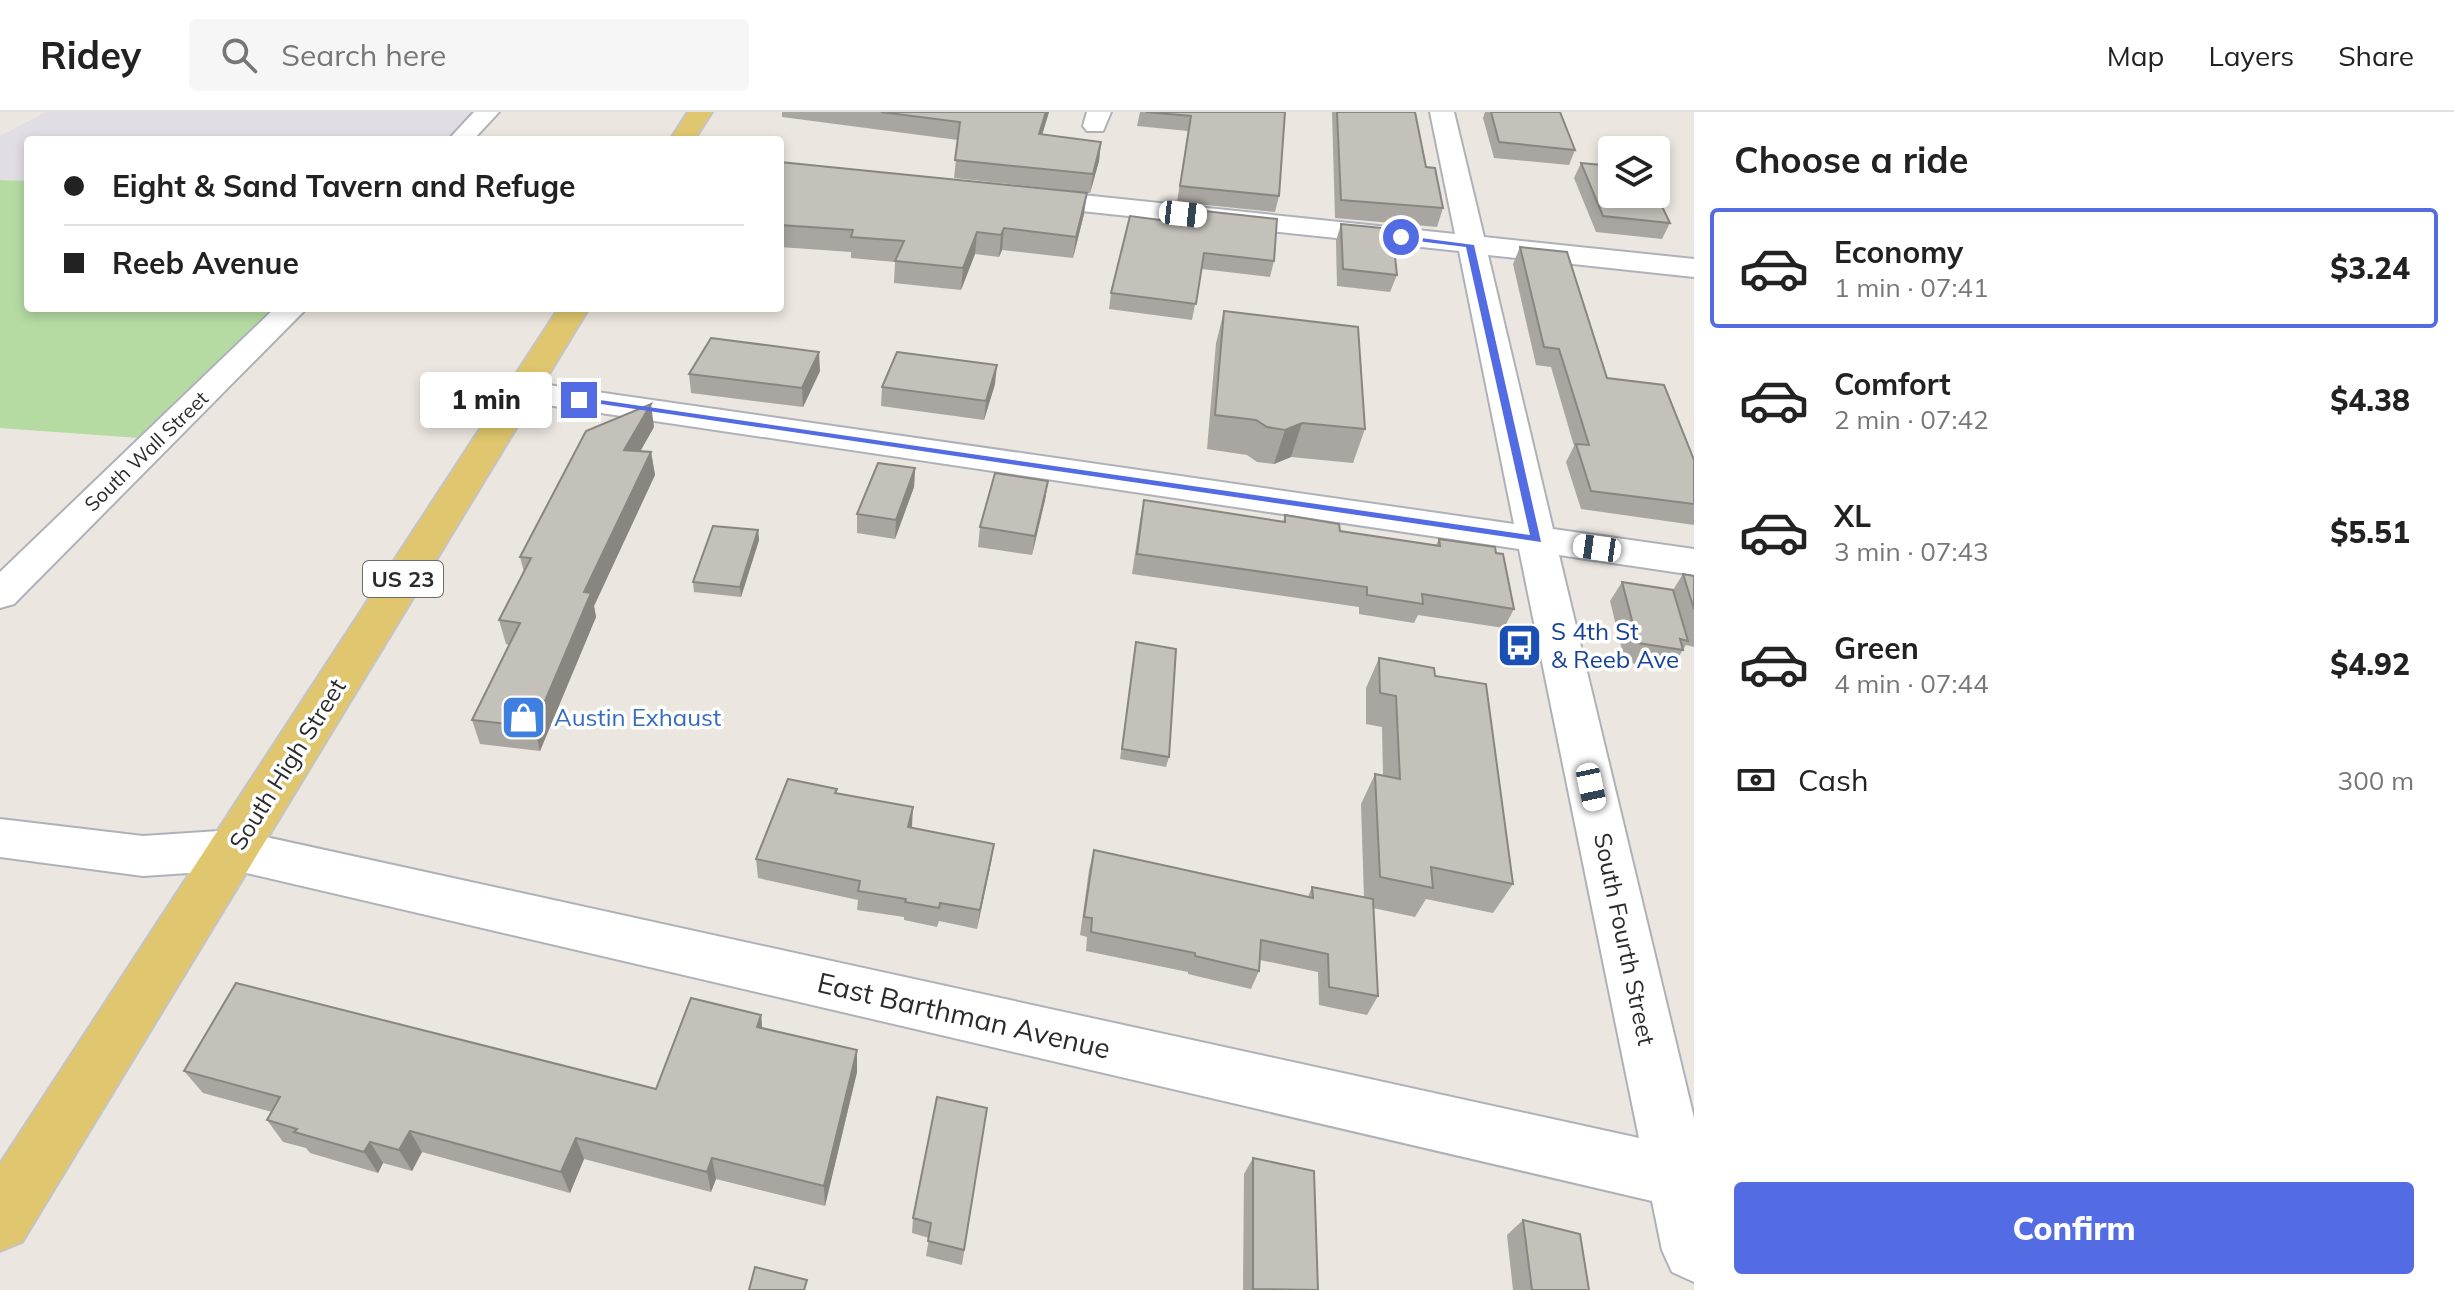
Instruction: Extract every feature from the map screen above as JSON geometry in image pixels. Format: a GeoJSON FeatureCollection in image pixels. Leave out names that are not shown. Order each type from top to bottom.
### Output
{"type":"FeatureCollection","features":[{"type":"Feature","properties":{"kind":"main road"},"geometry":{"type":"LineString","coordinates":[[685,136],[700,112]]}},
{"type":"Feature","properties":{"kind":"main road","name":"South High Street"},"geometry":{"type":"LineString","coordinates":[[0,1220],[571,312]]}},
{"type":"Feature","properties":{"kind":"street"},"geometry":{"type":"LineString","coordinates":[[464,136],[487,112]]}},
{"type":"Feature","properties":{"kind":"street","name":"South Fourth Street"},"geometry":{"type":"LineString","coordinates":[[1442,112],[1537,539],[1686,1178],[1694,1250]]}},
{"type":"Feature","properties":{"kind":"street"},"geometry":{"type":"LineString","coordinates":[[999,194],[1694,268]]}},
{"type":"Feature","properties":{"kind":"street","name":"South Wall Street"},"geometry":{"type":"LineString","coordinates":[[0,595],[288,312]]}},
{"type":"Feature","properties":{"kind":"street"},"geometry":{"type":"LineString","coordinates":[[520,391],[1694,562]]}},
{"type":"Feature","properties":{"kind":"street","name":"East Barthman Avenue"},"geometry":{"type":"LineString","coordinates":[[0,838],[143,856],[234,850],[1686,1178]]}},
{"type":"Feature","properties":{"kind":"shaded area"},"geometry":{"type":"Polygon","coordinates":[[[46,112],[485,112],[461,136],[24,136],[24,181],[0,180],[0,136],[46,112]]]}},
{"type":"Feature","properties":{"kind":"green space"},"geometry":{"type":"Polygon","coordinates":[[[0,180],[24,181],[24,312],[278,312],[153,439],[0,428],[0,180]]]}},
{"type":"Feature","properties":{"kind":"building"},"geometry":{"type":"Polygon","coordinates":[[[881,112],[1046,112],[1039,134],[1101,142],[1093,174],[955,160],[960,122],[881,112]]]}},
{"type":"Feature","properties":{"kind":"building"},"geometry":{"type":"Polygon","coordinates":[[[1146,112],[1285,112],[1279,196],[1180,186],[1191,116],[1146,112]]]}},
{"type":"Feature","properties":{"kind":"building"},"geometry":{"type":"Polygon","coordinates":[[[1337,112],[1415,112],[1426,167],[1435,168],[1443,208],[1341,200],[1337,112]]]}},
{"type":"Feature","properties":{"kind":"building"},"geometry":{"type":"Polygon","coordinates":[[[1491,112],[1560,112],[1575,150],[1499,142],[1491,112]]]}},
{"type":"Feature","properties":{"kind":"building"},"geometry":{"type":"Polygon","coordinates":[[[784,162],[1087,193],[1076,237],[1004,228],[1001,235],[977,232],[963,268],[895,261],[904,241],[851,237],[853,230],[784,225],[784,162]]]}},
{"type":"Feature","properties":{"kind":"building"},"geometry":{"type":"Polygon","coordinates":[[[1581,163],[1598,165],[1598,204],[1581,163]]]}},
{"type":"Feature","properties":{"kind":"building"},"geometry":{"type":"Polygon","coordinates":[[[1177,208],[1277,219],[1274,261],[1204,253],[1196,304],[1111,293],[1130,216],[1175,222],[1177,208]]]}},
{"type":"Feature","properties":{"kind":"building"},"geometry":{"type":"Polygon","coordinates":[[[1600,208],[1663,208],[1670,223],[1603,216],[1600,208]]]}},
{"type":"Feature","properties":{"kind":"building"},"geometry":{"type":"Polygon","coordinates":[[[1341,224],[1392,229],[1397,275],[1343,269],[1341,224]]]}},
{"type":"Feature","properties":{"kind":"building"},"geometry":{"type":"Polygon","coordinates":[[[1520,247],[1567,252],[1607,378],[1664,385],[1694,460],[1694,504],[1591,491],[1576,444],[1589,445],[1559,349],[1544,347],[1520,247]]]}},
{"type":"Feature","properties":{"kind":"building"},"geometry":{"type":"Polygon","coordinates":[[[1224,311],[1358,327],[1365,429],[1302,423],[1285,430],[1267,427],[1256,420],[1215,415],[1224,311]]]}},
{"type":"Feature","properties":{"kind":"building"},"geometry":{"type":"Polygon","coordinates":[[[711,338],[819,352],[802,388],[689,374],[711,338]]]}},
{"type":"Feature","properties":{"kind":"building"},"geometry":{"type":"Polygon","coordinates":[[[897,352],[997,365],[986,401],[882,387],[897,352]]]}},
{"type":"Feature","properties":{"kind":"building"},"geometry":{"type":"Polygon","coordinates":[[[651,404],[624,450],[651,452],[584,592],[591,593],[534,727],[472,720],[520,623],[499,620],[531,558],[520,557],[586,431],[651,404]]]}},
{"type":"Feature","properties":{"kind":"building"},"geometry":{"type":"Polygon","coordinates":[[[878,463],[915,468],[896,520],[857,514],[878,463]]]}},
{"type":"Feature","properties":{"kind":"building"},"geometry":{"type":"Polygon","coordinates":[[[995,473],[1048,481],[1035,536],[980,527],[995,473]]]}},
{"type":"Feature","properties":{"kind":"building"},"geometry":{"type":"Polygon","coordinates":[[[1144,500],[1285,522],[1285,515],[1339,524],[1340,531],[1440,546],[1439,539],[1495,547],[1496,553],[1503,554],[1514,609],[1422,594],[1423,604],[1367,595],[1367,587],[1137,554],[1144,500]]]}},
{"type":"Feature","properties":{"kind":"building"},"geometry":{"type":"Polygon","coordinates":[[[713,526],[758,530],[740,587],[693,582],[713,526]]]}},
{"type":"Feature","properties":{"kind":"building"},"geometry":{"type":"Polygon","coordinates":[[[1683,574],[1694,576],[1694,609],[1683,574]]]}},
{"type":"Feature","properties":{"kind":"building"},"geometry":{"type":"Polygon","coordinates":[[[1622,582],[1673,590],[1688,641],[1680,639],[1683,650],[1638,643],[1622,582]]]}},
{"type":"Feature","properties":{"kind":"building"},"geometry":{"type":"Polygon","coordinates":[[[1136,642],[1176,649],[1169,757],[1122,749],[1136,642]]]}},
{"type":"Feature","properties":{"kind":"building"},"geometry":{"type":"Polygon","coordinates":[[[1379,658],[1434,668],[1435,676],[1486,684],[1513,884],[1431,867],[1433,888],[1380,877],[1375,774],[1400,779],[1396,696],[1380,693],[1379,658]]]}},
{"type":"Feature","properties":{"kind":"building"},"geometry":{"type":"Polygon","coordinates":[[[788,779],[837,789],[835,793],[913,807],[908,827],[994,844],[980,910],[940,903],[939,908],[905,902],[906,899],[858,891],[860,881],[756,859],[788,779]]]}},
{"type":"Feature","properties":{"kind":"building"},"geometry":{"type":"Polygon","coordinates":[[[1094,850],[1313,898],[1312,887],[1373,899],[1378,996],[1329,987],[1328,954],[1261,940],[1259,971],[1195,956],[1195,953],[1091,932],[1092,918],[1084,917],[1094,850]]]}},
{"type":"Feature","properties":{"kind":"building"},"geometry":{"type":"Polygon","coordinates":[[[236,983],[656,1089],[691,998],[761,1015],[757,1027],[857,1050],[824,1186],[712,1158],[707,1172],[576,1138],[561,1172],[410,1131],[399,1150],[370,1142],[364,1152],[294,1132],[297,1129],[267,1120],[280,1097],[184,1071],[236,983]]]}},
{"type":"Feature","properties":{"kind":"building"},"geometry":{"type":"Polygon","coordinates":[[[937,1097],[987,1108],[964,1250],[928,1241],[931,1223],[913,1218],[937,1097]]]}},
{"type":"Feature","properties":{"kind":"building"},"geometry":{"type":"Polygon","coordinates":[[[1253,1158],[1314,1171],[1318,1290],[1253,1289],[1253,1158]]]}},
{"type":"Feature","properties":{"kind":"building"},"geometry":{"type":"Polygon","coordinates":[[[1523,1220],[1580,1234],[1589,1290],[1532,1290],[1523,1220]]]}},
{"type":"Feature","properties":{"kind":"building"},"geometry":{"type":"Polygon","coordinates":[[[755,1267],[807,1280],[804,1290],[749,1290],[755,1267]]]}},
{"type":"Feature","properties":{"kind":"place","name":"S 4th St & Reeb Ave"},"geometry":{"type":"Point","coordinates":[1520,645]}},
{"type":"Feature","properties":{"kind":"place","name":"Austin Exhaust"},"geometry":{"type":"Point","coordinates":[523,717]}},
{"type":"Feature","properties":{"kind":"route"},"geometry":{"type":"LineString","coordinates":[[579,400],[1537,539],[1470,245],[1401,237]]}}]}
